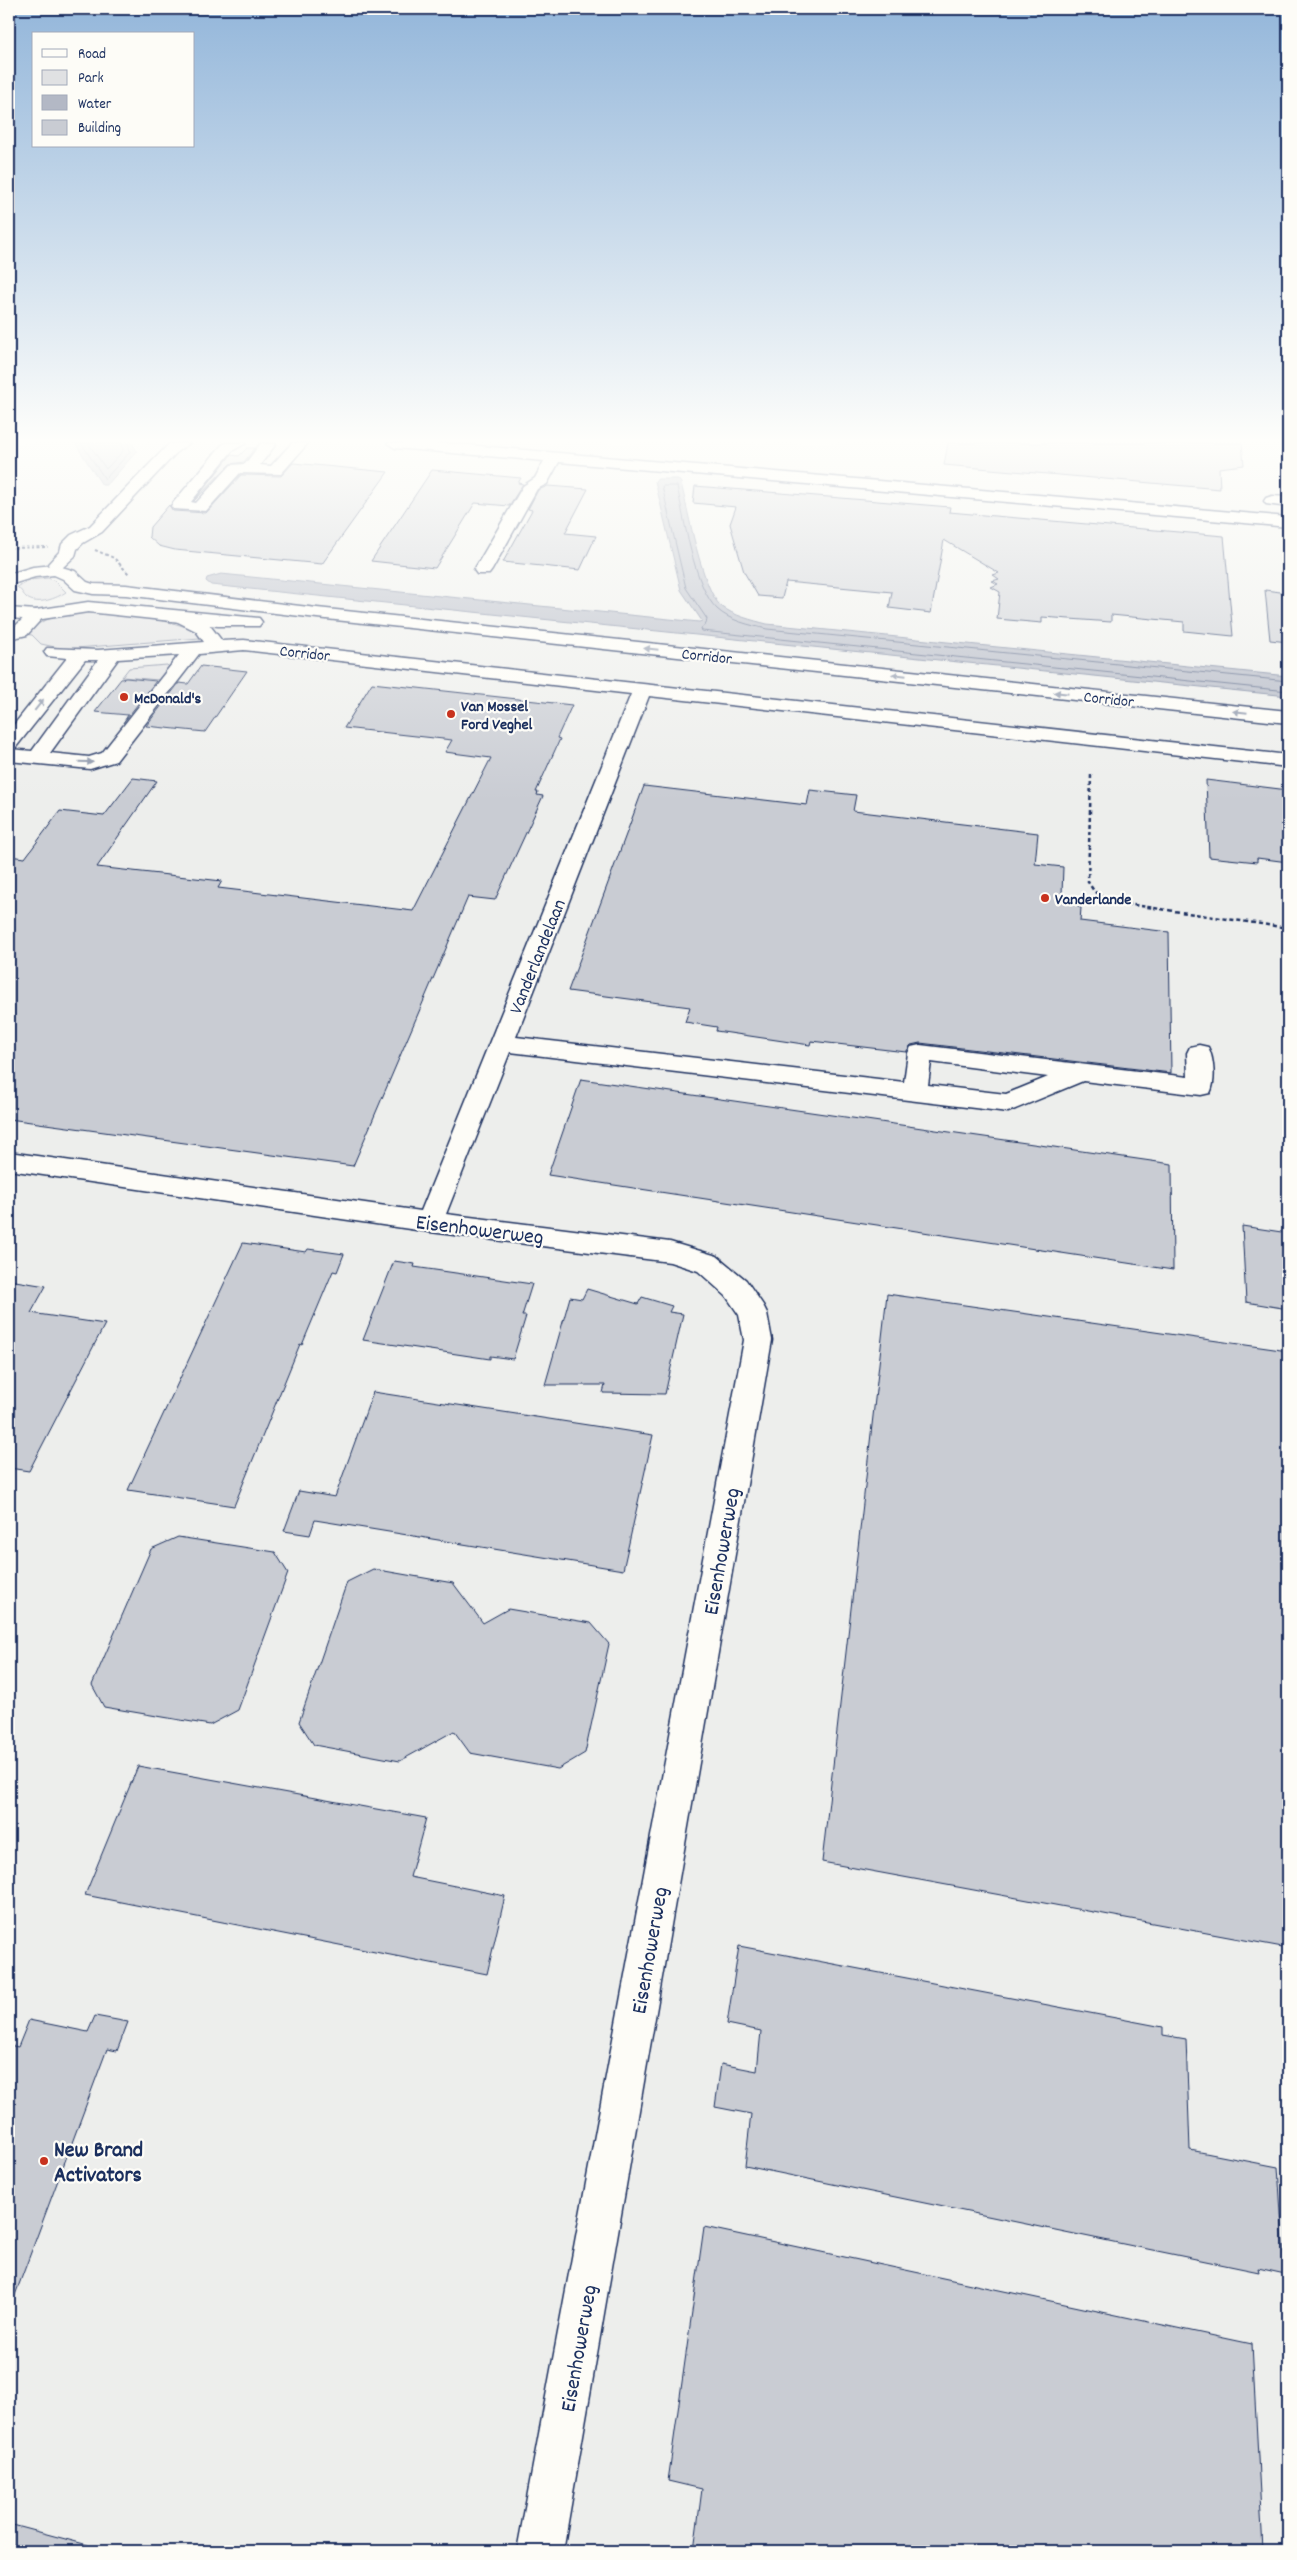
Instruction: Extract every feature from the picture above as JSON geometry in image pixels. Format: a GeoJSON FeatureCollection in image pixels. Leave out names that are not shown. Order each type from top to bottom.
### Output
{"type":"FeatureCollection","features":[{"type":"Feature","properties":{"kind":"street"},"geometry":{"type":"LineString","coordinates":[[49,566],[54,562]]}},
{"type":"Feature","properties":{"kind":"street"},"geometry":{"type":"LineString","coordinates":[[75,567],[78,562]]}},
{"type":"Feature","properties":{"kind":"street"},"geometry":{"type":"LineString","coordinates":[[483,570],[487,562]]}},
{"type":"Feature","properties":{"kind":"street"},"geometry":{"type":"LineString","coordinates":[[49,566],[69,575],[78,584],[87,584]]}},
{"type":"Feature","properties":{"kind":"street"},"geometry":{"type":"LineString","coordinates":[[9,601],[26,613],[69,605],[87,584],[86,574],[75,567],[49,566],[12,575]]}},
{"type":"Feature","properties":{"kind":"street","name":"Corridor"},"geometry":{"type":"LineString","coordinates":[[87,584],[326,614],[1288,717]]}},
{"type":"Feature","properties":{"kind":"street","name":"Corridor"},"geometry":{"type":"LineString","coordinates":[[69,605],[182,617],[233,620],[1269,733]]}},
{"type":"Feature","properties":{"kind":"street","name":"Corridor"},"geometry":{"type":"LineString","coordinates":[[69,605],[221,616],[233,620]]}},
{"type":"Feature","properties":{"kind":"street"},"geometry":{"type":"LineString","coordinates":[[10,636],[21,630],[26,613]]}},
{"type":"Feature","properties":{"kind":"street","name":"Corridor"},"geometry":{"type":"LineString","coordinates":[[182,617],[202,627],[216,646]]}},
{"type":"Feature","properties":{"kind":"street","name":"Corridor"},"geometry":{"type":"LineString","coordinates":[[53,652],[109,659],[194,648],[244,645],[1288,761]]}},
{"type":"Feature","properties":{"kind":"street"},"geometry":{"type":"LineString","coordinates":[[9,755],[90,763],[109,757],[194,648]]}},
{"type":"Feature","properties":{"kind":"street"},"geometry":{"type":"LineString","coordinates":[[9,743],[79,655]]}},
{"type":"Feature","properties":{"kind":"street"},"geometry":{"type":"LineString","coordinates":[[37,758],[109,659],[168,661],[181,665]]}},
{"type":"Feature","properties":{"kind":"street","name":"Vanderlandelaan"},"geometry":{"type":"LineString","coordinates":[[430,1222],[642,690]]}},
{"type":"Feature","properties":{"kind":"street"},"geometry":{"type":"LineString","coordinates":[[501,1043],[1008,1103],[1082,1072]]}},
{"type":"Feature","properties":{"kind":"street"},"geometry":{"type":"LineString","coordinates":[[915,1092],[920,1052],[1201,1087],[1199,1054]]}},
{"type":"Feature","properties":{"kind":"street","name":"Eisenhowerweg"},"geometry":{"type":"LineString","coordinates":[[9,1161],[430,1222],[670,1252],[707,1263],[736,1288],[753,1313],[758,1340],[540,2551]]}},
{"type":"Feature","properties":{"kind":"path"},"geometry":{"type":"LineString","coordinates":[[1091,775],[1088,882],[1094,891],[1107,901],[1288,928]]}},
{"type":"Feature","properties":{"kind":"shaded area"},"geometry":{"type":"Polygon","coordinates":[[[9,562],[1288,562],[1288,2551],[9,2551],[9,562]]]}},
{"type":"Feature","properties":{"kind":"green space"},"geometry":{"type":"Polygon","coordinates":[[[48,578],[55,581],[66,592],[53,599],[36,601],[27,598],[17,587],[31,580],[48,578]]]}},
{"type":"Feature","properties":{"kind":"green space"},"geometry":{"type":"Polygon","coordinates":[[[81,611],[127,615],[166,622],[195,631],[200,638],[64,649],[41,644],[32,635],[23,634],[50,618],[81,611]]]}},
{"type":"Feature","properties":{"kind":"green space"},"geometry":{"type":"Polygon","coordinates":[[[167,665],[170,668],[159,680],[122,677],[129,668],[167,665]]]}},
{"type":"Feature","properties":{"kind":"water"},"geometry":{"type":"Polygon","coordinates":[[[674,562],[700,562],[714,597],[721,606],[743,617],[767,624],[1288,676],[1288,696],[211,585],[206,581],[207,578],[221,574],[702,621],[681,590],[674,562]]]}},
{"type":"Feature","properties":{"kind":"building"},"geometry":{"type":"Polygon","coordinates":[[[384,562],[438,562],[435,568],[384,562]]]}},
{"type":"Feature","properties":{"kind":"building"},"geometry":{"type":"Polygon","coordinates":[[[507,562],[584,562],[580,570],[507,562]]]}},
{"type":"Feature","properties":{"kind":"building"},"geometry":{"type":"Polygon","coordinates":[[[741,562],[940,562],[931,613],[889,608],[892,592],[786,582],[782,598],[758,596],[744,572],[741,562]]]}},
{"type":"Feature","properties":{"kind":"building"},"geometry":{"type":"Polygon","coordinates":[[[981,562],[1226,562],[1233,636],[1184,631],[1184,622],[1111,615],[1111,622],[1042,617],[1042,623],[997,619],[1000,592],[991,587],[998,584],[992,581],[999,579],[993,575],[999,573],[981,562]]]}},
{"type":"Feature","properties":{"kind":"building"},"geometry":{"type":"Polygon","coordinates":[[[1265,590],[1288,593],[1288,642],[1270,640],[1265,590]]]}},
{"type":"Feature","properties":{"kind":"building"},"geometry":{"type":"Polygon","coordinates":[[[201,666],[247,671],[205,732],[146,726],[179,683],[188,684],[201,666]]]}},
{"type":"Feature","properties":{"kind":"building"},"geometry":{"type":"Polygon","coordinates":[[[121,679],[156,681],[123,723],[128,715],[95,712],[121,679]]]}},
{"type":"Feature","properties":{"kind":"building"},"geometry":{"type":"Polygon","coordinates":[[[372,683],[572,705],[557,738],[560,739],[536,792],[538,792],[537,795],[543,796],[495,900],[468,897],[353,1166],[9,1119],[9,856],[25,858],[60,811],[104,816],[133,778],[157,781],[97,867],[222,881],[218,888],[413,911],[491,758],[445,752],[452,740],[344,728],[372,683]]]}},
{"type":"Feature","properties":{"kind":"building"},"geometry":{"type":"Polygon","coordinates":[[[1206,780],[1288,790],[1288,862],[1257,858],[1257,862],[1209,857],[1206,780]]]}},
{"type":"Feature","properties":{"kind":"building"},"geometry":{"type":"Polygon","coordinates":[[[644,786],[807,805],[810,790],[856,795],[853,811],[1038,833],[1035,864],[1063,867],[1062,894],[1081,908],[1080,921],[1169,932],[1171,1073],[920,1043],[911,1045],[906,1052],[811,1041],[810,1045],[716,1031],[717,1027],[685,1022],[690,1007],[568,991],[644,786]]]}},
{"type":"Feature","properties":{"kind":"building"},"geometry":{"type":"Polygon","coordinates":[[[581,1079],[1172,1164],[1173,1270],[548,1175],[581,1079]]]}},
{"type":"Feature","properties":{"kind":"building"},"geometry":{"type":"Polygon","coordinates":[[[1242,1226],[1288,1233],[1288,1309],[1246,1302],[1242,1226]]]}},
{"type":"Feature","properties":{"kind":"building"},"geometry":{"type":"Polygon","coordinates":[[[243,1243],[306,1252],[308,1249],[344,1254],[337,1272],[333,1271],[302,1345],[300,1344],[234,1506],[128,1490],[243,1243]]]}},
{"type":"Feature","properties":{"kind":"building"},"geometry":{"type":"Polygon","coordinates":[[[394,1261],[415,1264],[414,1267],[532,1284],[522,1316],[526,1316],[513,1359],[490,1356],[490,1359],[363,1340],[394,1261]]]}},
{"type":"Feature","properties":{"kind":"building"},"geometry":{"type":"Polygon","coordinates":[[[9,1280],[46,1286],[31,1313],[105,1324],[29,1471],[9,1468],[9,1280]]]}},
{"type":"Feature","properties":{"kind":"building"},"geometry":{"type":"Polygon","coordinates":[[[587,1289],[638,1304],[642,1297],[672,1306],[669,1312],[683,1314],[665,1394],[603,1393],[605,1385],[545,1385],[570,1297],[582,1299],[587,1289]]]}},
{"type":"Feature","properties":{"kind":"building"},"geometry":{"type":"Polygon","coordinates":[[[887,1294],[1288,1351],[1288,1948],[822,1862],[887,1294]]]}},
{"type":"Feature","properties":{"kind":"building"},"geometry":{"type":"Polygon","coordinates":[[[373,1392],[653,1435],[623,1570],[315,1520],[310,1535],[284,1531],[299,1491],[335,1497],[373,1392]]]}},
{"type":"Feature","properties":{"kind":"building"},"geometry":{"type":"Polygon","coordinates":[[[178,1537],[275,1552],[288,1573],[238,1710],[210,1725],[104,1707],[92,1685],[151,1549],[178,1537]]]}},
{"type":"Feature","properties":{"kind":"building"},"geometry":{"type":"Polygon","coordinates":[[[373,1569],[453,1583],[483,1623],[508,1609],[591,1623],[609,1644],[585,1753],[558,1769],[470,1753],[454,1731],[400,1761],[314,1745],[299,1722],[347,1582],[373,1569]]]}},
{"type":"Feature","properties":{"kind":"building"},"geometry":{"type":"Polygon","coordinates":[[[138,1766],[426,1818],[410,1877],[505,1896],[487,1974],[85,1895],[138,1766]]]}},
{"type":"Feature","properties":{"kind":"building"},"geometry":{"type":"Polygon","coordinates":[[[739,1946],[1163,2027],[1163,2035],[1186,2039],[1190,2150],[1278,2167],[1285,2274],[1258,2268],[1259,2272],[745,2166],[751,2114],[715,2107],[721,2064],[757,2071],[761,2031],[727,2024],[739,1946]]]}},
{"type":"Feature","properties":{"kind":"building"},"geometry":{"type":"Polygon","coordinates":[[[95,2016],[128,2022],[117,2051],[107,2049],[11,2306],[9,2306],[9,2045],[18,2047],[29,2020],[88,2032],[95,2016]]]}},
{"type":"Feature","properties":{"kind":"building"},"geometry":{"type":"Polygon","coordinates":[[[704,2227],[1252,2344],[1263,2551],[694,2551],[702,2489],[668,2481],[704,2227]]]}},
{"type":"Feature","properties":{"kind":"building"},"geometry":{"type":"Polygon","coordinates":[[[9,2524],[88,2545],[87,2551],[9,2551],[9,2524]]]}},
{"type":"Feature","properties":{"kind":"place","name":"McDonald's"},"geometry":{"type":"Point","coordinates":[124,697]}},
{"type":"Feature","properties":{"kind":"place","name":"Van Mossel Ford Veghel"},"geometry":{"type":"Point","coordinates":[451,714]}},
{"type":"Feature","properties":{"kind":"place","name":"Vanderlande"},"geometry":{"type":"Point","coordinates":[1045,898]}},
{"type":"Feature","properties":{"kind":"place","name":"New Brand Activators"},"geometry":{"type":"Point","coordinates":[44,2161]}}]}
